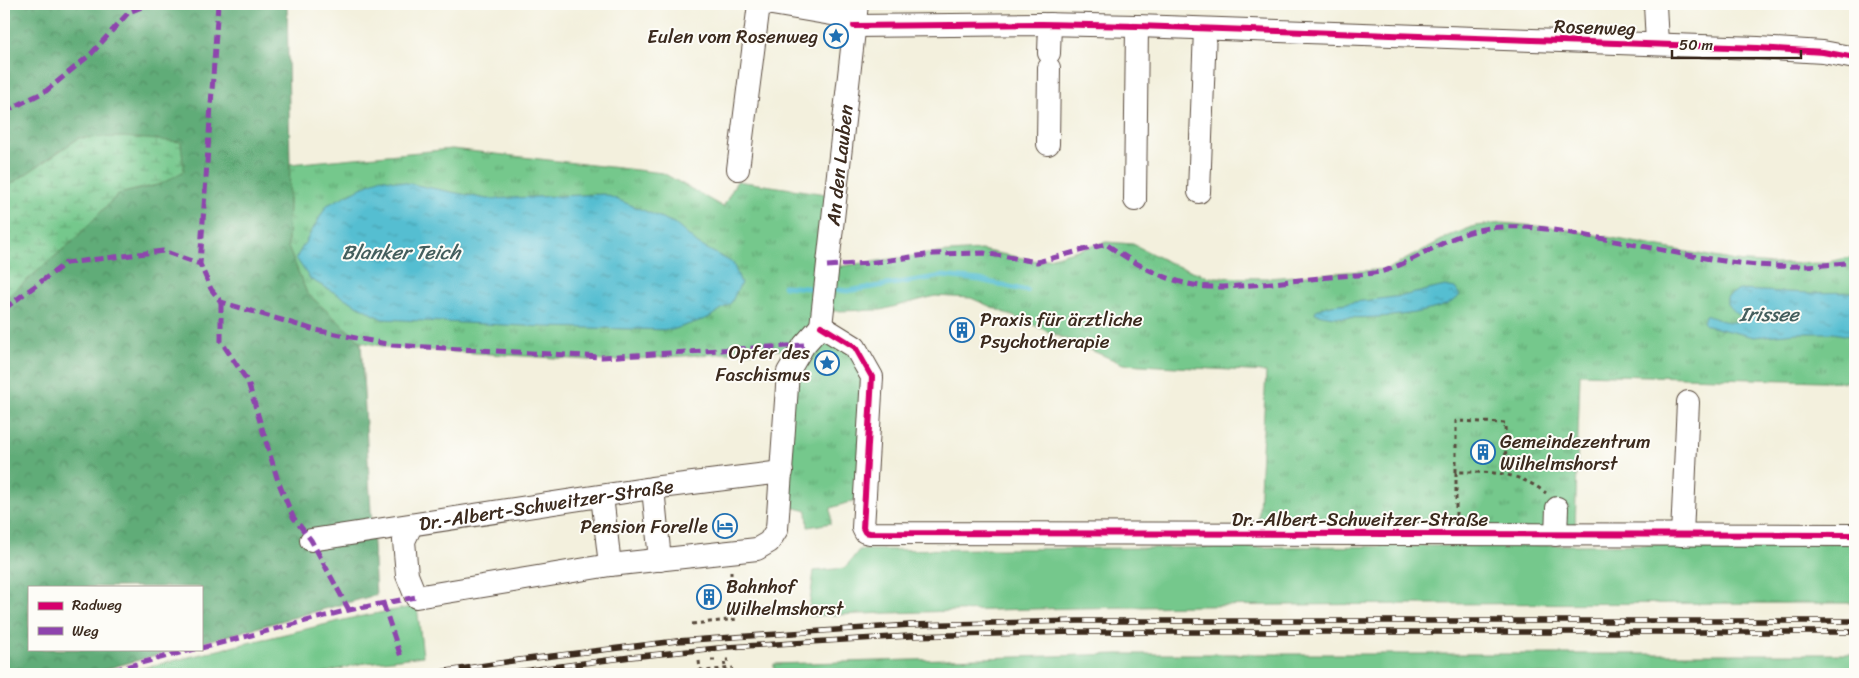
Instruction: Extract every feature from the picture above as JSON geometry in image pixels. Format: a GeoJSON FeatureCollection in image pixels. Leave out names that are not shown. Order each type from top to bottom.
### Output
{"type":"FeatureCollection","features":[{"type":"Feature","properties":{"kind":"street"},"geometry":{"type":"LineString","coordinates":[[738,169],[759,4]]}},
{"type":"Feature","properties":{"kind":"street","name":"Rosenweg"},"geometry":{"type":"LineString","coordinates":[[772,4],[856,16],[1045,17],[1137,26],[1786,50],[1855,58]]}},
{"type":"Feature","properties":{"kind":"street"},"geometry":{"type":"LineString","coordinates":[[1655,4],[1657,44]]}},
{"type":"Feature","properties":{"kind":"street","name":"An den Lauben"},"geometry":{"type":"LineString","coordinates":[[822,318],[856,16]]}},
{"type":"Feature","properties":{"kind":"street"},"geometry":{"type":"LineString","coordinates":[[1045,17],[1049,61],[1048,144]]}},
{"type":"Feature","properties":{"kind":"street"},"geometry":{"type":"LineString","coordinates":[[1135,200],[1137,26]]}},
{"type":"Feature","properties":{"kind":"street"},"geometry":{"type":"LineString","coordinates":[[1199,192],[1205,29]]}},
{"type":"Feature","properties":{"kind":"street"},"geometry":{"type":"LineString","coordinates":[[411,526],[404,541],[407,575],[416,598],[610,564],[757,549],[768,542],[777,529],[788,372],[822,318]]}},
{"type":"Feature","properties":{"kind":"street","name":"Dr.-Albert-Schweitzer-Straße"},"geometry":{"type":"LineString","coordinates":[[822,318],[855,347],[872,377],[863,528],[865,532],[1456,535],[1855,534]]}},
{"type":"Feature","properties":{"kind":"street"},"geometry":{"type":"LineString","coordinates":[[1682,535],[1688,402]]}},
{"type":"Feature","properties":{"kind":"street","name":"Dr.-Albert-Schweitzer-Straße"},"geometry":{"type":"LineString","coordinates":[[311,540],[653,488],[782,472]]}},
{"type":"Feature","properties":{"kind":"street"},"geometry":{"type":"LineString","coordinates":[[653,488],[660,560]]}},
{"type":"Feature","properties":{"kind":"street"},"geometry":{"type":"LineString","coordinates":[[602,496],[610,564]]}},
{"type":"Feature","properties":{"kind":"street"},"geometry":{"type":"LineString","coordinates":[[1556,508],[1556,535]]}},
{"type":"Feature","properties":{"kind":"path"},"geometry":{"type":"LineString","coordinates":[[1456,535],[1456,421],[1505,423],[1506,473]]}},
{"type":"Feature","properties":{"kind":"path"},"geometry":{"type":"LineString","coordinates":[[1456,472],[1506,473],[1536,486],[1553,501],[1556,508]]}},
{"type":"Feature","properties":{"kind":"path"},"geometry":{"type":"LineString","coordinates":[[733,606],[753,604]]}},
{"type":"Feature","properties":{"kind":"path"},"geometry":{"type":"LineString","coordinates":[[692,624],[735,619]]}},
{"type":"Feature","properties":{"kind":"path"},"geometry":{"type":"LineString","coordinates":[[699,660],[700,669],[704,671],[733,668]]}},
{"type":"Feature","properties":{"kind":"path"},"geometry":{"type":"LineString","coordinates":[[711,660],[716,660]]}},
{"type":"Feature","properties":{"kind":"path"},"geometry":{"type":"LineString","coordinates":[[726,674],[724,660],[729,660]]}},
{"type":"Feature","properties":{"kind":"green space"},"geometry":{"type":"Polygon","coordinates":[[[4,4],[287,4],[290,164],[288,247],[307,293],[361,342],[376,595],[202,643],[202,586],[28,586],[28,650],[175,650],[88,674],[4,674],[4,300],[75,239],[118,194],[161,184],[79,138],[4,189],[4,4]]]}},
{"type":"Feature","properties":{"kind":"green space"},"geometry":{"type":"Polygon","coordinates":[[[123,137],[181,142],[184,171],[161,184],[118,194],[75,239],[4,300],[4,189],[79,138],[123,137]]]}},
{"type":"Feature","properties":{"kind":"green space"},"geometry":{"type":"Polygon","coordinates":[[[452,149],[663,173],[723,207],[737,181],[833,195],[822,269],[933,253],[981,250],[1038,261],[1106,242],[1133,244],[1172,264],[1209,277],[1267,278],[1388,269],[1449,236],[1475,226],[1502,223],[1558,228],[1736,261],[1774,264],[1823,263],[1855,256],[1855,382],[1580,374],[1575,529],[1258,530],[1266,372],[1123,364],[971,298],[935,296],[881,310],[833,311],[796,349],[604,361],[392,348],[361,342],[307,293],[288,247],[290,164],[452,149]]]}},
{"type":"Feature","properties":{"kind":"green space"},"geometry":{"type":"Polygon","coordinates":[[[825,343],[842,346],[872,377],[865,497],[831,508],[831,523],[808,527],[807,511],[780,504],[793,376],[805,352],[825,343]]]}},
{"type":"Feature","properties":{"kind":"green space"},"geometry":{"type":"Polygon","coordinates":[[[1855,543],[1855,603],[1201,606],[939,611],[808,616],[814,571],[845,568],[859,550],[1855,543]]]}},
{"type":"Feature","properties":{"kind":"green space"},"geometry":{"type":"Polygon","coordinates":[[[417,606],[423,656],[359,664],[320,674],[118,674],[352,618],[417,606]]]}},
{"type":"Feature","properties":{"kind":"green space"},"geometry":{"type":"Polygon","coordinates":[[[1120,654],[1855,654],[1855,674],[991,674],[990,670],[774,674],[774,664],[1120,654]]]}},
{"type":"Feature","properties":{"kind":"water","name":"Blanker Teich"},"geometry":{"type":"Polygon","coordinates":[[[381,178],[487,199],[604,194],[674,223],[698,244],[733,263],[741,283],[731,303],[708,318],[672,330],[544,327],[382,319],[310,279],[296,258],[327,205],[381,178]]]}},
{"type":"Feature","properties":{"kind":"water"},"geometry":{"type":"Polygon","coordinates":[[[1445,286],[1455,288],[1460,295],[1451,302],[1414,313],[1368,318],[1346,318],[1315,313],[1316,310],[1331,305],[1402,296],[1445,286]]]}},
{"type":"Feature","properties":{"kind":"water","name":"Irissee"},"geometry":{"type":"Polygon","coordinates":[[[1738,290],[1811,293],[1855,292],[1855,337],[1833,333],[1797,333],[1754,337],[1707,326],[1703,322],[1705,315],[1732,322],[1747,319],[1734,312],[1727,304],[1727,297],[1738,290]]]}},
{"type":"Feature","properties":{"kind":"waterway"},"geometry":{"type":"LineString","coordinates":[[830,289],[847,291],[943,276],[980,280],[1027,291]]}},
{"type":"Feature","properties":{"kind":"waterway"},"geometry":{"type":"LineString","coordinates":[[784,286],[819,289]]}},
{"type":"Feature","properties":{"kind":"railway"},"geometry":{"type":"LineString","coordinates":[[427,674],[519,660],[677,641],[910,625],[1078,621],[1855,621]]}},
{"type":"Feature","properties":{"kind":"railway"},"geometry":{"type":"LineString","coordinates":[[498,674],[728,647],[910,636],[1077,632],[1855,632]]}},
{"type":"Feature","properties":{"kind":"marked path"},"geometry":{"type":"LineString","coordinates":[[4,112],[46,91],[91,54],[129,12],[149,4]]}},
{"type":"Feature","properties":{"kind":"marked path"},"geometry":{"type":"LineString","coordinates":[[218,4],[200,264],[211,289],[221,302],[315,330],[392,345],[602,357],[804,345]]}},
{"type":"Feature","properties":{"kind":"marked path"},"geometry":{"type":"LineString","coordinates":[[827,266],[869,263],[933,254],[984,253],[1037,262],[1106,244],[1143,267],[1184,283],[1212,287],[1239,286],[1383,271],[1405,263],[1456,237],[1470,232],[1501,227],[1561,231],[1697,257],[1755,265],[1804,266],[1855,262]]}},
{"type":"Feature","properties":{"kind":"marked path"},"geometry":{"type":"LineString","coordinates":[[4,309],[66,263],[163,251],[200,264]]}},
{"type":"Feature","properties":{"kind":"marked path"},"geometry":{"type":"LineString","coordinates":[[221,302],[221,341],[248,382],[278,481],[293,517],[311,540],[349,610]]}},
{"type":"Feature","properties":{"kind":"marked path"},"geometry":{"type":"LineString","coordinates":[[202,648],[349,610],[416,597]]}},
{"type":"Feature","properties":{"kind":"marked path"},"geometry":{"type":"LineString","coordinates":[[383,603],[401,657]]}},
{"type":"Feature","properties":{"kind":"marked path"},"geometry":{"type":"LineString","coordinates":[[98,674],[191,650]]}},
{"type":"Feature","properties":{"kind":"cycle path"},"geometry":{"type":"LineString","coordinates":[[854,26],[1042,24],[1137,26],[1758,48],[1823,52],[1855,58]]}},
{"type":"Feature","properties":{"kind":"cycle path"},"geometry":{"type":"LineString","coordinates":[[821,326],[855,347],[872,377],[863,528],[865,532],[1855,535]]}},
{"type":"Feature","properties":{"kind":"place","name":"Eulen vom Rosenweg"},"geometry":{"type":"Point","coordinates":[836,36]}},
{"type":"Feature","properties":{"kind":"place","name":"Praxis für ärztliche Psychotherapie"},"geometry":{"type":"Point","coordinates":[962,330]}},
{"type":"Feature","properties":{"kind":"place","name":"Opfer des Faschismus"},"geometry":{"type":"Point","coordinates":[827,363]}},
{"type":"Feature","properties":{"kind":"place","name":"Gemeindezentrum Wilhelmshorst"},"geometry":{"type":"Point","coordinates":[1483,452]}},
{"type":"Feature","properties":{"kind":"place","name":"Pension Forelle"},"geometry":{"type":"Point","coordinates":[725,526]}},
{"type":"Feature","properties":{"kind":"place","name":"Bahnhof Wilhelmshorst"},"geometry":{"type":"Point","coordinates":[709,597]}}]}
